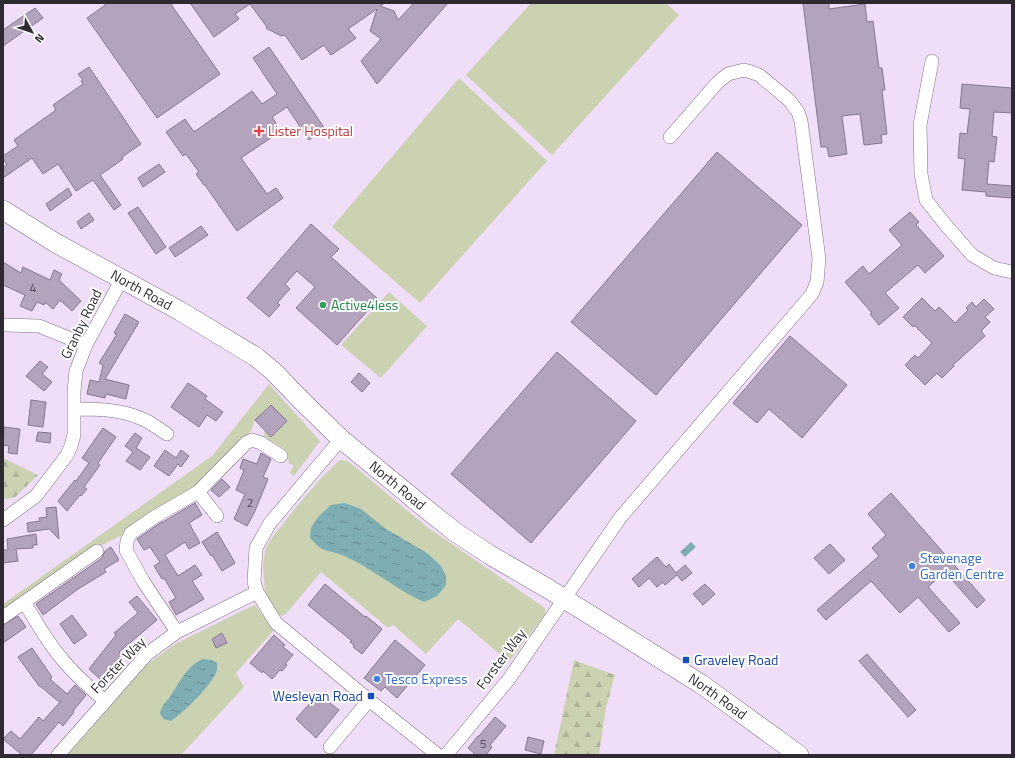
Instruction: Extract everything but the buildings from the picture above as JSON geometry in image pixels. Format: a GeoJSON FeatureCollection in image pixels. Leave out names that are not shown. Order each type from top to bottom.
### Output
{"type":"FeatureCollection","features":[{"type":"Feature","properties":{"kind":"main road","name":"North Road"},"geometry":{"type":"LineString","coordinates":[[3,210],[54,242],[204,325],[256,357],[273,371],[342,439],[455,532],[701,684],[799,755]]}},
{"type":"Feature","properties":{"kind":"street"},"geometry":{"type":"LineString","coordinates":[[932,61],[920,125],[921,174],[926,200],[972,255],[994,268],[1012,272]]}},
{"type":"Feature","properties":{"kind":"street","name":"Forster Way"},"geometry":{"type":"LineString","coordinates":[[446,755],[509,679],[620,518],[812,294],[817,282],[819,259],[801,121],[798,112],[788,100],[759,75],[744,70],[728,74],[718,82],[670,137]]}},
{"type":"Feature","properties":{"kind":"street","name":"Granby Road"},"geometry":{"type":"LineString","coordinates":[[3,520],[36,496],[67,455],[74,435],[74,391],[76,371],[86,345],[122,279]]}},
{"type":"Feature","properties":{"kind":"street"},"geometry":{"type":"LineString","coordinates":[[6,325],[39,326],[86,345]]}},
{"type":"Feature","properties":{"kind":"street"},"geometry":{"type":"LineString","coordinates":[[74,408],[105,409],[141,418],[167,434]]}},
{"type":"Feature","properties":{"kind":"street"},"geometry":{"type":"LineString","coordinates":[[342,439],[270,523],[256,548],[254,582],[257,592],[276,622],[368,700],[438,755]]}},
{"type":"Feature","properties":{"kind":"street"},"geometry":{"type":"LineString","coordinates":[[177,632],[140,575],[126,550],[127,541],[131,533],[156,516],[198,492],[246,443],[252,440],[261,443],[281,456]]}},
{"type":"Feature","properties":{"kind":"street"},"geometry":{"type":"LineString","coordinates":[[198,492],[217,516]]}},
{"type":"Feature","properties":{"kind":"street"},"geometry":{"type":"LineString","coordinates":[[3,617],[97,551]]}},
{"type":"Feature","properties":{"kind":"street","name":"Forster Way"},"geometry":{"type":"LineString","coordinates":[[58,755],[147,654],[177,632],[257,592]]}},
{"type":"Feature","properties":{"kind":"street"},"geometry":{"type":"LineString","coordinates":[[24,602],[62,659],[77,676],[105,701]]}},
{"type":"Feature","properties":{"kind":"street"},"geometry":{"type":"LineString","coordinates":[[330,747],[368,700]]}},
{"type":"Feature","properties":{"kind":"green space"},"geometry":{"type":"Polygon","coordinates":[[[531,3],[666,3],[679,15],[552,155],[466,75],[531,3]]]}},
{"type":"Feature","properties":{"kind":"green space"},"geometry":{"type":"Polygon","coordinates":[[[459,78],[547,161],[420,303],[332,227],[459,78]]]}},
{"type":"Feature","properties":{"kind":"green space"},"geometry":{"type":"Polygon","coordinates":[[[389,292],[427,326],[381,378],[341,345],[389,292]]]}},
{"type":"Feature","properties":{"kind":"green space"},"geometry":{"type":"Polygon","coordinates":[[[269,384],[320,441],[294,476],[290,473],[294,465],[289,464],[284,449],[264,436],[265,431],[271,437],[287,421],[271,405],[255,420],[251,431],[197,486],[127,533],[102,545],[3,613],[3,604],[212,456],[269,384]]]}},
{"type":"Feature","properties":{"kind":"green space"},"geometry":{"type":"Polygon","coordinates":[[[3,458],[38,475],[14,498],[3,499],[3,458]]]}},
{"type":"Feature","properties":{"kind":"green space"},"geometry":{"type":"Polygon","coordinates":[[[340,460],[348,461],[427,527],[545,608],[545,614],[509,662],[458,619],[426,654],[393,625],[388,628],[321,572],[286,614],[281,616],[278,615],[265,592],[263,566],[265,550],[271,539],[297,506],[323,476],[340,460]]]}},
{"type":"Feature","properties":{"kind":"green space"},"geometry":{"type":"Polygon","coordinates":[[[255,605],[274,630],[236,673],[244,687],[181,755],[67,755],[145,666],[175,644],[255,605]]]}},
{"type":"Feature","properties":{"kind":"green space"},"geometry":{"type":"Polygon","coordinates":[[[574,660],[615,675],[606,708],[599,755],[554,755],[574,660]]]}},
{"type":"Feature","properties":{"kind":"water"},"geometry":{"type":"Polygon","coordinates":[[[345,503],[361,509],[386,529],[427,553],[441,566],[446,576],[446,585],[437,596],[424,602],[362,565],[342,555],[325,550],[314,543],[310,538],[311,527],[320,515],[331,505],[345,503]]]}},
{"type":"Feature","properties":{"kind":"water"},"geometry":{"type":"Polygon","coordinates":[[[691,542],[696,547],[685,557],[680,552],[691,542]]]}},
{"type":"Feature","properties":{"kind":"water"},"geometry":{"type":"Polygon","coordinates":[[[203,659],[211,660],[217,663],[215,676],[197,698],[182,712],[171,721],[164,719],[160,714],[163,705],[187,671],[203,659]]]}},
{"type":"Feature","properties":{"kind":"place","name":"Lister Hospital"},"geometry":{"type":"Point","coordinates":[259,131]}},
{"type":"Feature","properties":{"kind":"place","name":"Active4less"},"geometry":{"type":"Point","coordinates":[323,305]}},
{"type":"Feature","properties":{"kind":"place","name":"Stevenage Garden Centre"},"geometry":{"type":"Point","coordinates":[912,566]}},
{"type":"Feature","properties":{"kind":"place","name":"Graveley Road"},"geometry":{"type":"Point","coordinates":[686,660]}},
{"type":"Feature","properties":{"kind":"place","name":"Tesco Express"},"geometry":{"type":"Point","coordinates":[377,679]}},
{"type":"Feature","properties":{"kind":"place","name":"Wesleyan Road"},"geometry":{"type":"Point","coordinates":[371,696]}}]}
